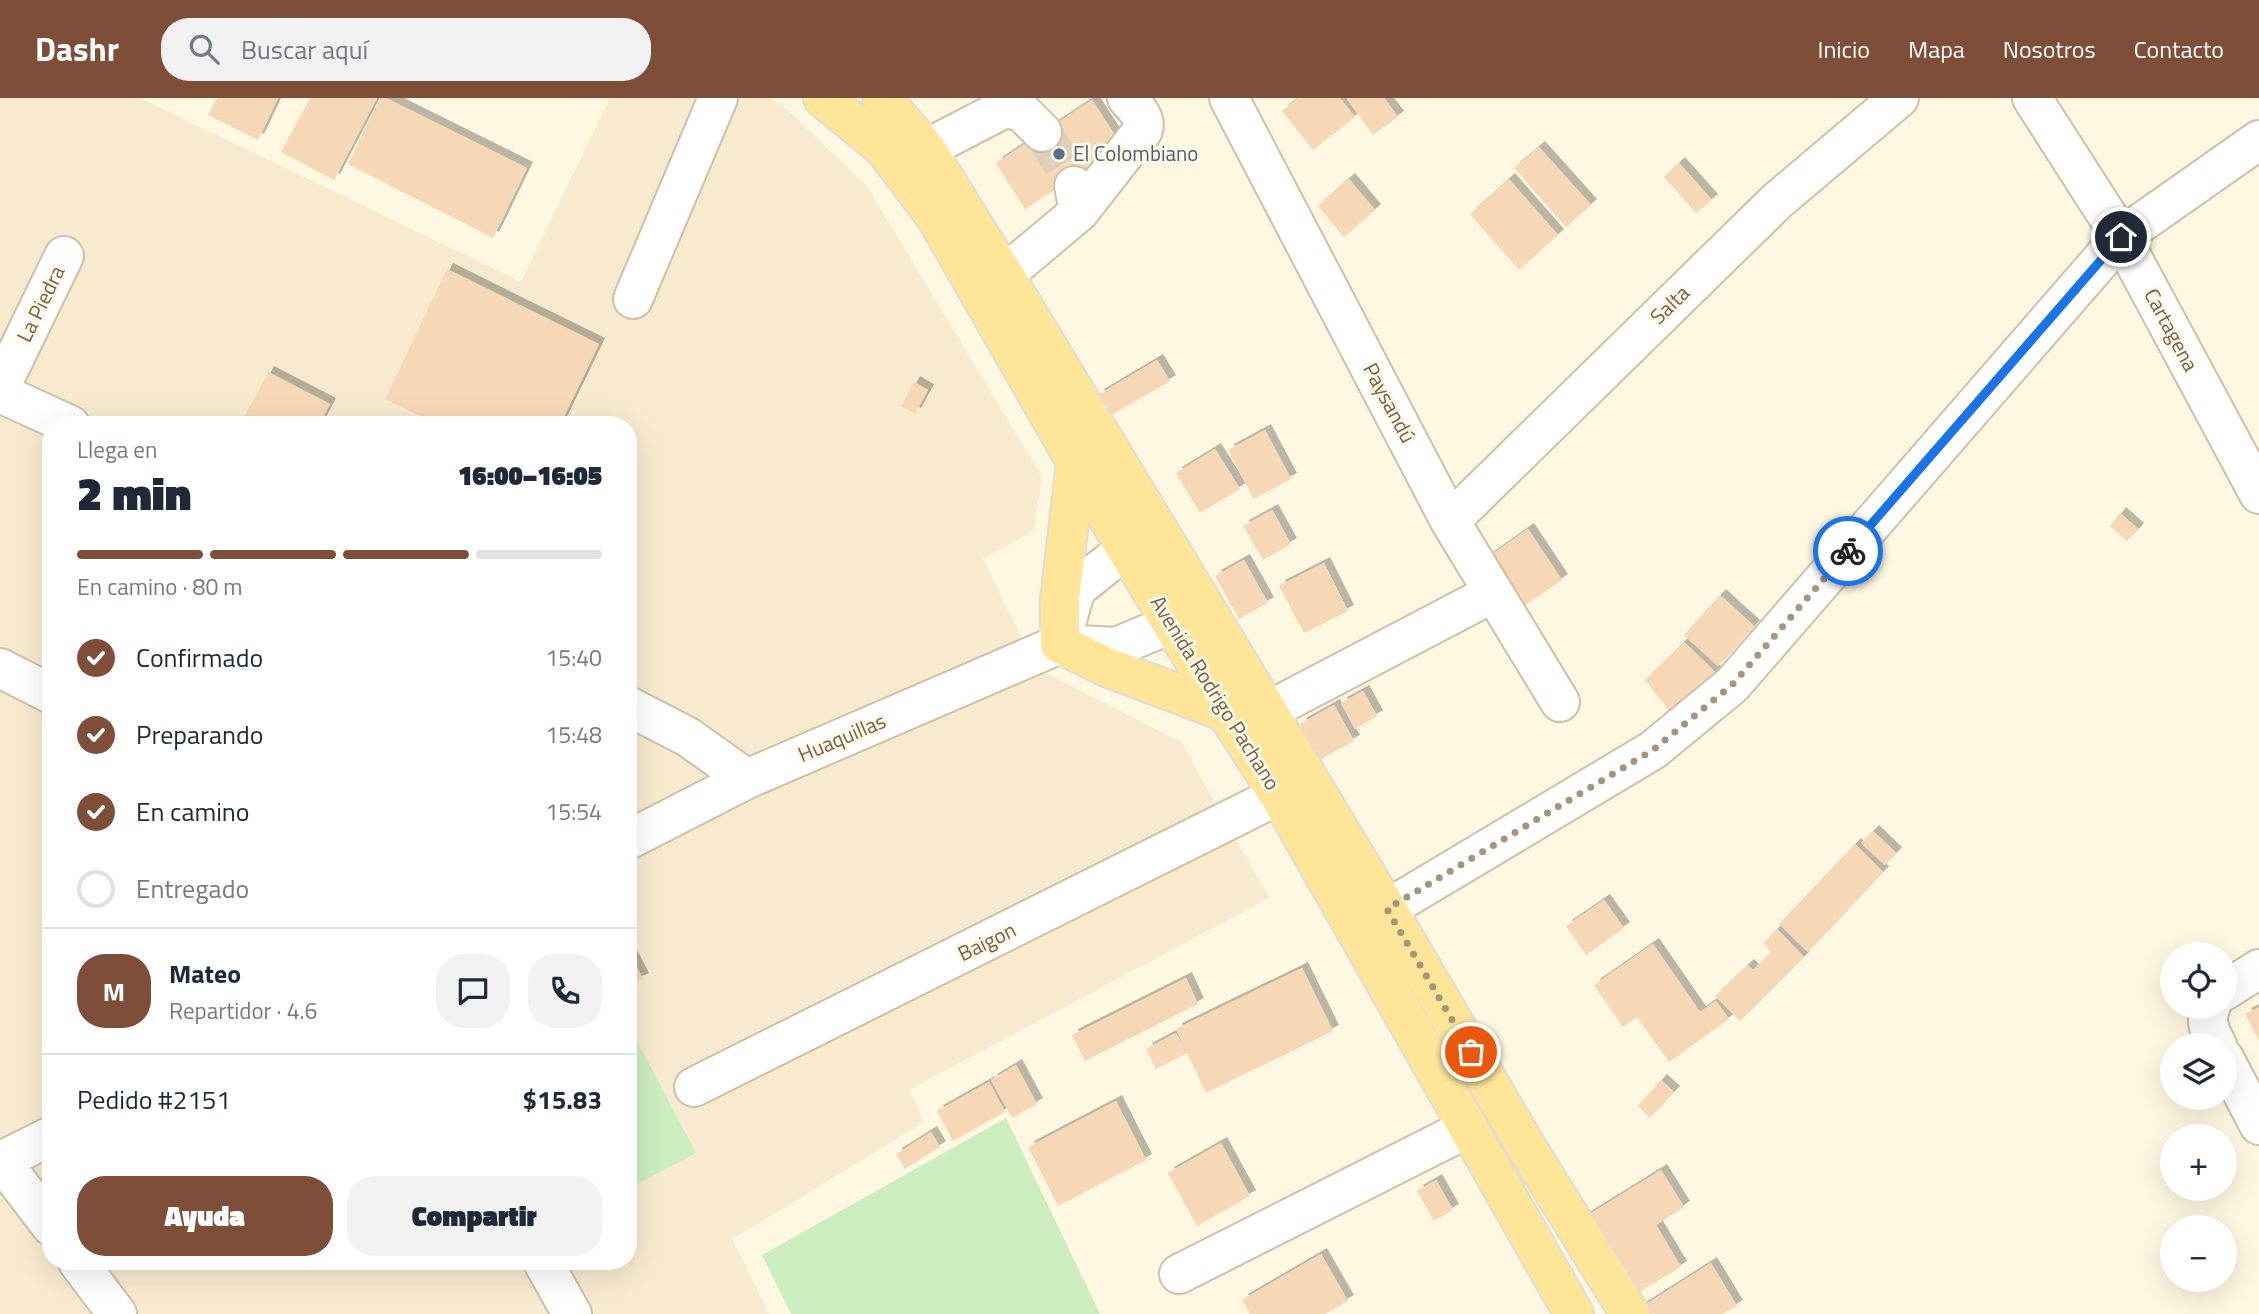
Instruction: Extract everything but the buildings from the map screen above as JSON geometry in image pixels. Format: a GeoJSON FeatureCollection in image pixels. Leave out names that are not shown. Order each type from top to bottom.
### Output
{"type":"FeatureCollection","features":[{"type":"Feature","properties":{"kind":"main road","name":"Avenida Rodrigo Pachano"},"geometry":{"type":"LineString","coordinates":[[823,98],[884,148],[936,217],[1126,549],[1279,795],[1574,1314]]}},
{"type":"Feature","properties":{"kind":"main road","name":"Avenida Rodrigo Pachano"},"geometry":{"type":"LineString","coordinates":[[882,98],[926,149],[1004,275],[1387,909],[1527,1148],[1630,1314]]}},
{"type":"Feature","properties":{"kind":"main road"},"geometry":{"type":"LineString","coordinates":[[1076,463],[1060,599],[1060,643],[1104,666],[1226,712]]}},
{"type":"Feature","properties":{"kind":"street"},"geometry":{"type":"LineString","coordinates":[[633,299],[718,98]]}},
{"type":"Feature","properties":{"kind":"street"},"geometry":{"type":"LineString","coordinates":[[1004,275],[1076,195],[1143,130],[1145,124],[1142,117],[1127,98]]}},
{"type":"Feature","properties":{"kind":"street","name":"Paysandú"},"geometry":{"type":"LineString","coordinates":[[1229,98],[1450,521],[1560,702]]}},
{"type":"Feature","properties":{"kind":"street","name":"Salta"},"geometry":{"type":"LineString","coordinates":[[1450,521],[1777,201],[1899,98]]}},
{"type":"Feature","properties":{"kind":"street","name":"Cartagena"},"geometry":{"type":"LineString","coordinates":[[2032,98],[2121,237],[2259,494]]}},
{"type":"Feature","properties":{"kind":"street"},"geometry":{"type":"LineString","coordinates":[[926,149],[1015,102],[1042,132]]}},
{"type":"Feature","properties":{"kind":"street"},"geometry":{"type":"LineString","coordinates":[[1387,909],[1653,750],[1732,685],[2121,237],[2259,140]]}},
{"type":"Feature","properties":{"kind":"street","name":"La Piedra"},"geometry":{"type":"LineString","coordinates":[[0,391],[64,256]]}},
{"type":"Feature","properties":{"kind":"street"},"geometry":{"type":"LineString","coordinates":[[0,391],[51,416]]}},
{"type":"Feature","properties":{"kind":"street"},"geometry":{"type":"LineString","coordinates":[[1159,529],[1126,549],[1076,589],[1060,643],[1116,647],[1171,624],[1204,604]]}},
{"type":"Feature","properties":{"kind":"street"},"geometry":{"type":"LineString","coordinates":[[1268,711],[1493,593]]}},
{"type":"Feature","properties":{"kind":"street","name":"Huaquillas"},"geometry":{"type":"LineString","coordinates":[[637,834],[747,779],[1060,643]]}},
{"type":"Feature","properties":{"kind":"street"},"geometry":{"type":"LineString","coordinates":[[0,668],[42,689]]}},
{"type":"Feature","properties":{"kind":"street"},"geometry":{"type":"LineString","coordinates":[[637,711],[688,737],[747,779]]}},
{"type":"Feature","properties":{"kind":"street","name":"Baigon"},"geometry":{"type":"LineString","coordinates":[[694,1087],[1279,795]]}},
{"type":"Feature","properties":{"kind":"street"},"geometry":{"type":"LineString","coordinates":[[2237,983],[2259,969]]}},
{"type":"Feature","properties":{"kind":"street"},"geometry":{"type":"LineString","coordinates":[[2237,1083],[2259,1125]]}},
{"type":"Feature","properties":{"kind":"street"},"geometry":{"type":"LineString","coordinates":[[1179,1274],[1468,1128]]}},
{"type":"Feature","properties":{"kind":"street"},"geometry":{"type":"LineString","coordinates":[[42,1140],[1,1160],[42,1214]]}},
{"type":"Feature","properties":{"kind":"street"},"geometry":{"type":"LineString","coordinates":[[84,1270],[117,1314]]}},
{"type":"Feature","properties":{"kind":"street"},"geometry":{"type":"LineString","coordinates":[[547,1270],[572,1314]]}},
{"type":"Feature","properties":{"kind":"shaded area"},"geometry":{"type":"Polygon","coordinates":[[[0,98],[140,98],[521,282],[610,98],[767,98],[781,104],[866,185],[1042,477],[1033,531],[983,559],[1036,668],[1181,742],[1269,898],[909,1090],[924,1122],[732,1239],[769,1314],[0,1314],[0,98]]]}},
{"type":"Feature","properties":{"kind":"green space"},"geometry":{"type":"Polygon","coordinates":[[[637,1041],[696,1153],[637,1184],[637,1041]]]}},
{"type":"Feature","properties":{"kind":"green space"},"geometry":{"type":"Polygon","coordinates":[[[1006,1118],[1100,1314],[791,1314],[762,1255],[1006,1118]]]}},
{"type":"Feature","properties":{"kind":"tunnel"},"geometry":{"type":"LineString","coordinates":[[1042,132],[1072,179]]}},
{"type":"Feature","properties":{"kind":"way so far"},"geometry":{"type":"LineString","coordinates":[[1471,1052],[1387,909],[1653,750],[1732,685],[1848,551]]}},
{"type":"Feature","properties":{"kind":"place","name":"El Colombiano"},"geometry":{"type":"Point","coordinates":[1059,154]}},
{"type":"Feature","properties":{"kind":"route"},"geometry":{"type":"LineString","coordinates":[[1848,551],[2121,237]]}}]}
